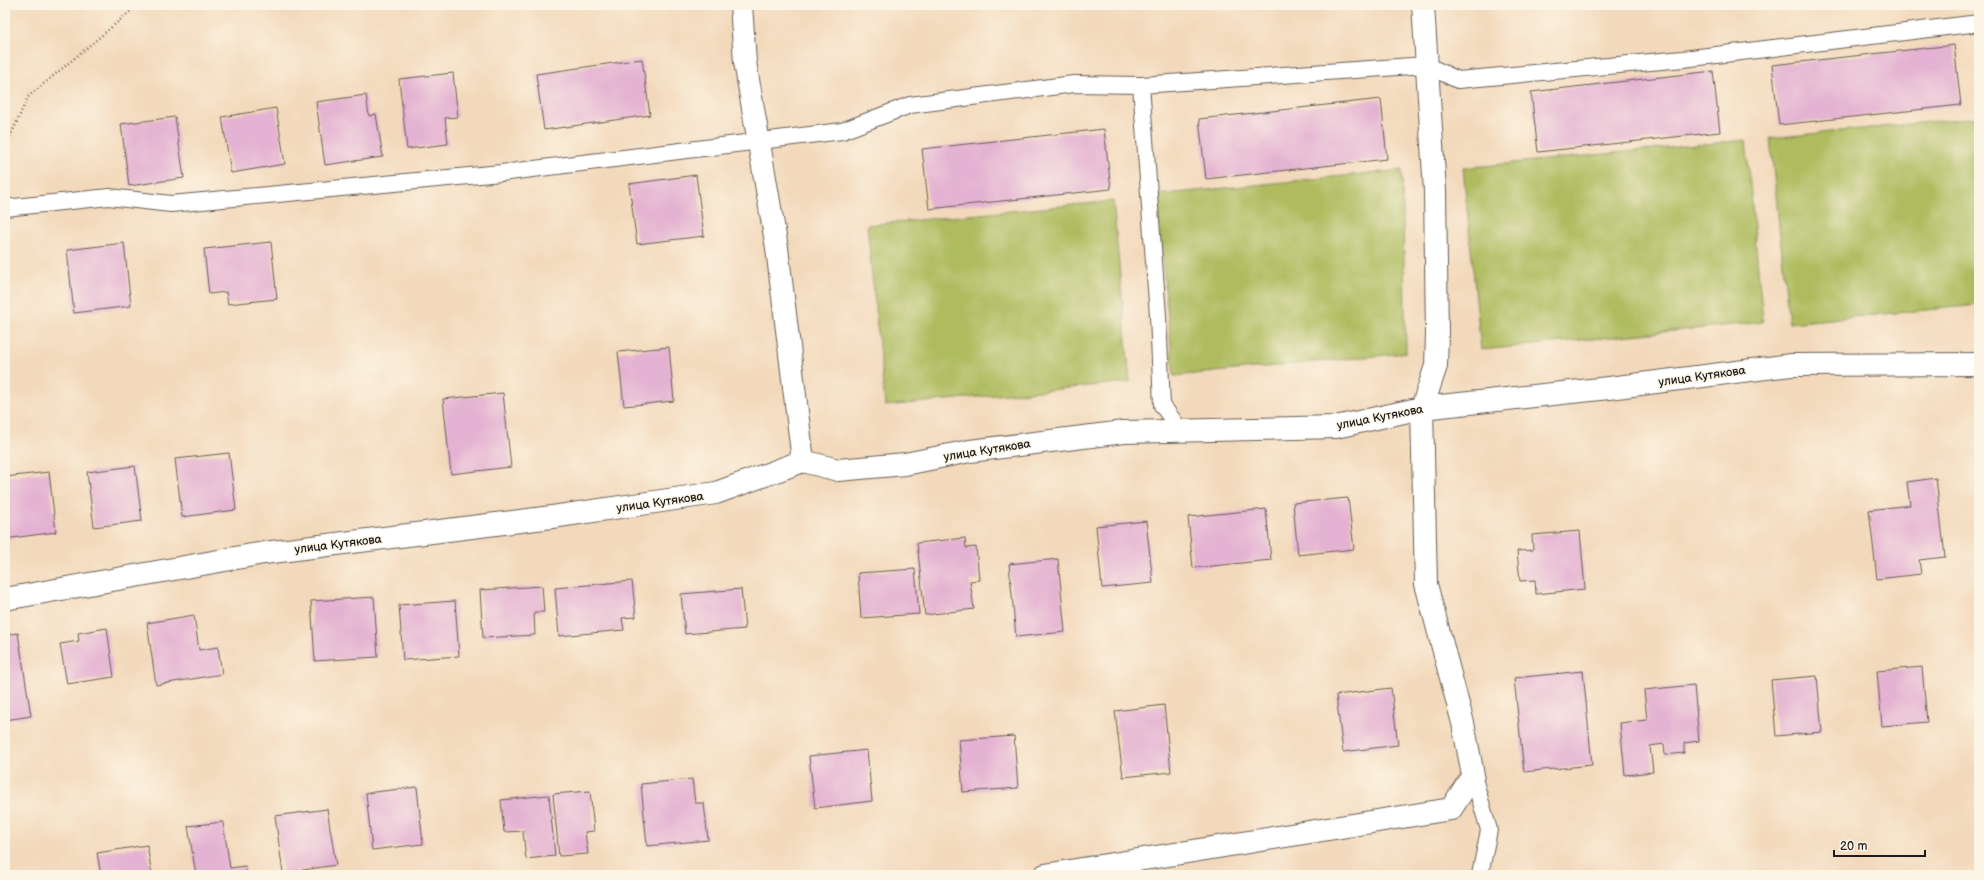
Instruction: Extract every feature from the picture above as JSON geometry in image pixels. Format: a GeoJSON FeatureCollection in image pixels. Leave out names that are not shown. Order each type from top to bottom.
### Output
{"type":"FeatureCollection","features":[{"type":"Feature","properties":{"kind":"street"},"geometry":{"type":"LineString","coordinates":[[741,5],[746,62],[758,142],[777,248],[803,462]]}},
{"type":"Feature","properties":{"kind":"street"},"geometry":{"type":"LineString","coordinates":[[1045,875],[1451,809],[1473,776],[1462,723],[1426,584],[1422,408],[1436,366],[1437,333],[1435,191],[1423,5]]}},
{"type":"Feature","properties":{"kind":"street","name":"улица Кутякова"},"geometry":{"type":"LineString","coordinates":[[5,599],[264,553],[552,517],[716,493],[803,462],[838,470],[905,464],[970,452],[1124,432],[1336,427],[1422,408],[1609,388],[1791,364],[1979,364]]}},
{"type":"Feature","properties":{"kind":"lane"},"geometry":{"type":"LineString","coordinates":[[5,208],[109,197],[171,204],[501,173],[842,131],[910,105],[1074,84],[1141,85],[1426,65],[1458,80],[1683,59],[1979,23]]}},
{"type":"Feature","properties":{"kind":"lane"},"geometry":{"type":"LineString","coordinates":[[1141,85],[1158,316],[1162,405],[1180,430]]}},
{"type":"Feature","properties":{"kind":"lane"},"geometry":{"type":"LineString","coordinates":[[1473,776],[1489,830],[1480,875]]}},
{"type":"Feature","properties":{"kind":"path"},"geometry":{"type":"LineString","coordinates":[[5,148],[28,97],[138,5]]}},
{"type":"Feature","properties":{"kind":"green space"},"geometry":{"type":"Polygon","coordinates":[[[1979,117],[1979,305],[1789,323],[1770,138],[1979,117]]]}},
{"type":"Feature","properties":{"kind":"green space"},"geometry":{"type":"Polygon","coordinates":[[[1746,140],[1763,322],[1481,350],[1463,168],[1746,140]]]}},
{"type":"Feature","properties":{"kind":"green space"},"geometry":{"type":"Polygon","coordinates":[[[1402,170],[1406,353],[1174,376],[1156,195],[1402,170]]]}},
{"type":"Feature","properties":{"kind":"green space"},"geometry":{"type":"Polygon","coordinates":[[[1113,201],[1130,382],[885,406],[867,225],[1113,201]]]}},
{"type":"Feature","properties":{"kind":"building"},"geometry":{"type":"Polygon","coordinates":[[[1954,45],[1961,105],[1779,125],[1772,65],[1954,45]]]}},
{"type":"Feature","properties":{"kind":"building"},"geometry":{"type":"Polygon","coordinates":[[[642,59],[650,115],[544,130],[536,74],[642,59]]]}},
{"type":"Feature","properties":{"kind":"building"},"geometry":{"type":"Polygon","coordinates":[[[1713,71],[1720,132],[1538,152],[1531,92],[1713,71]]]}},
{"type":"Feature","properties":{"kind":"building"},"geometry":{"type":"Polygon","coordinates":[[[453,73],[458,117],[445,118],[448,144],[407,149],[399,79],[453,73]]]}},
{"type":"Feature","properties":{"kind":"building"},"geometry":{"type":"Polygon","coordinates":[[[366,95],[369,116],[376,114],[383,157],[325,165],[316,102],[366,95]]]}},
{"type":"Feature","properties":{"kind":"building"},"geometry":{"type":"Polygon","coordinates":[[[1381,99],[1387,159],[1206,179],[1199,119],[1381,99]]]}},
{"type":"Feature","properties":{"kind":"building"},"geometry":{"type":"Polygon","coordinates":[[[276,108],[285,164],[231,173],[222,117],[276,108]]]}},
{"type":"Feature","properties":{"kind":"building"},"geometry":{"type":"Polygon","coordinates":[[[175,117],[184,178],[129,186],[121,124],[175,117]]]}},
{"type":"Feature","properties":{"kind":"building"},"geometry":{"type":"Polygon","coordinates":[[[1104,129],[1111,189],[929,209],[922,149],[1104,129]]]}},
{"type":"Feature","properties":{"kind":"building"},"geometry":{"type":"Polygon","coordinates":[[[696,175],[704,236],[637,244],[629,184],[696,175]]]}},
{"type":"Feature","properties":{"kind":"building"},"geometry":{"type":"Polygon","coordinates":[[[271,242],[277,299],[228,304],[226,292],[209,294],[204,249],[271,242]]]}},
{"type":"Feature","properties":{"kind":"building"},"geometry":{"type":"Polygon","coordinates":[[[124,243],[131,306],[74,313],[67,250],[124,243]]]}},
{"type":"Feature","properties":{"kind":"building"},"geometry":{"type":"Polygon","coordinates":[[[669,347],[674,401],[624,406],[618,352],[669,347]]]}},
{"type":"Feature","properties":{"kind":"building"},"geometry":{"type":"Polygon","coordinates":[[[503,393],[511,467],[451,474],[443,399],[503,393]]]}},
{"type":"Feature","properties":{"kind":"building"},"geometry":{"type":"Polygon","coordinates":[[[229,453],[236,510],[182,517],[175,459],[229,453]]]}},
{"type":"Feature","properties":{"kind":"building"},"geometry":{"type":"Polygon","coordinates":[[[135,466],[142,521],[94,527],[87,472],[135,466]]]}},
{"type":"Feature","properties":{"kind":"building"},"geometry":{"type":"Polygon","coordinates":[[[49,472],[56,532],[5,539],[5,477],[49,472]]]}},
{"type":"Feature","properties":{"kind":"building"},"geometry":{"type":"Polygon","coordinates":[[[1936,478],[1945,557],[1919,560],[1921,574],[1877,579],[1869,510],[1910,505],[1907,482],[1936,478]]]}},
{"type":"Feature","properties":{"kind":"building"},"geometry":{"type":"Polygon","coordinates":[[[1348,498],[1354,549],[1298,555],[1293,503],[1348,498]]]}},
{"type":"Feature","properties":{"kind":"building"},"geometry":{"type":"Polygon","coordinates":[[[1266,509],[1271,560],[1193,568],[1188,517],[1266,509]]]}},
{"type":"Feature","properties":{"kind":"building"},"geometry":{"type":"Polygon","coordinates":[[[1146,521],[1153,583],[1102,588],[1096,526],[1146,521]]]}},
{"type":"Feature","properties":{"kind":"building"},"geometry":{"type":"Polygon","coordinates":[[[1580,531],[1585,589],[1536,594],[1535,580],[1520,581],[1517,551],[1533,550],[1532,535],[1580,531]]]}},
{"type":"Feature","properties":{"kind":"building"},"geometry":{"type":"Polygon","coordinates":[[[965,538],[966,548],[976,547],[979,580],[970,581],[974,609],[925,615],[917,543],[965,538]]]}},
{"type":"Feature","properties":{"kind":"building"},"geometry":{"type":"Polygon","coordinates":[[[1058,559],[1065,632],[1016,637],[1009,564],[1058,559]]]}},
{"type":"Feature","properties":{"kind":"building"},"geometry":{"type":"Polygon","coordinates":[[[915,569],[919,614],[861,618],[858,573],[915,569]]]}},
{"type":"Feature","properties":{"kind":"building"},"geometry":{"type":"Polygon","coordinates":[[[632,581],[636,617],[622,618],[624,630],[559,636],[555,588],[632,581]]]}},
{"type":"Feature","properties":{"kind":"building"},"geometry":{"type":"Polygon","coordinates":[[[542,586],[544,612],[534,612],[535,635],[483,638],[480,590],[542,586]]]}},
{"type":"Feature","properties":{"kind":"building"},"geometry":{"type":"Polygon","coordinates":[[[741,589],[745,629],[685,634],[681,594],[741,589]]]}},
{"type":"Feature","properties":{"kind":"building"},"geometry":{"type":"Polygon","coordinates":[[[374,597],[378,657],[315,661],[311,601],[374,597]]]}},
{"type":"Feature","properties":{"kind":"building"},"geometry":{"type":"Polygon","coordinates":[[[455,601],[459,656],[403,660],[399,605],[455,601]]]}},
{"type":"Feature","properties":{"kind":"building"},"geometry":{"type":"Polygon","coordinates":[[[194,615],[199,650],[218,647],[222,674],[156,685],[147,623],[194,615]]]}},
{"type":"Feature","properties":{"kind":"building"},"geometry":{"type":"Polygon","coordinates":[[[107,628],[114,677],[67,684],[60,644],[79,641],[78,633],[107,628]]]}},
{"type":"Feature","properties":{"kind":"building"},"geometry":{"type":"Polygon","coordinates":[[[18,633],[31,716],[5,720],[5,635],[18,633]]]}},
{"type":"Feature","properties":{"kind":"building"},"geometry":{"type":"Polygon","coordinates":[[[1922,667],[1927,722],[1882,726],[1877,671],[1922,667]]]}},
{"type":"Feature","properties":{"kind":"building"},"geometry":{"type":"Polygon","coordinates":[[[1583,671],[1592,765],[1524,772],[1514,678],[1583,671]]]}},
{"type":"Feature","properties":{"kind":"building"},"geometry":{"type":"Polygon","coordinates":[[[1817,676],[1822,732],[1776,736],[1771,680],[1817,676]]]}},
{"type":"Feature","properties":{"kind":"building"},"geometry":{"type":"Polygon","coordinates":[[[1694,685],[1699,741],[1684,743],[1684,753],[1665,755],[1664,744],[1650,746],[1653,772],[1625,775],[1620,723],[1647,720],[1644,690],[1694,685]]]}},
{"type":"Feature","properties":{"kind":"building"},"geometry":{"type":"Polygon","coordinates":[[[1391,688],[1398,745],[1343,752],[1336,695],[1391,688]]]}},
{"type":"Feature","properties":{"kind":"building"},"geometry":{"type":"Polygon","coordinates":[[[1164,705],[1171,772],[1123,777],[1115,711],[1164,705]]]}},
{"type":"Feature","properties":{"kind":"building"},"geometry":{"type":"Polygon","coordinates":[[[1014,736],[1018,788],[963,792],[959,740],[1014,736]]]}},
{"type":"Feature","properties":{"kind":"building"},"geometry":{"type":"Polygon","coordinates":[[[867,750],[872,801],[815,808],[809,756],[867,750]]]}},
{"type":"Feature","properties":{"kind":"building"},"geometry":{"type":"Polygon","coordinates":[[[692,779],[695,803],[704,803],[708,840],[647,846],[641,784],[692,779]]]}},
{"type":"Feature","properties":{"kind":"building"},"geometry":{"type":"Polygon","coordinates":[[[417,787],[423,844],[372,850],[366,793],[417,787]]]}},
{"type":"Feature","properties":{"kind":"building"},"geometry":{"type":"Polygon","coordinates":[[[590,791],[594,831],[585,832],[588,854],[559,856],[553,794],[590,791]]]}},
{"type":"Feature","properties":{"kind":"building"},"geometry":{"type":"Polygon","coordinates":[[[549,795],[555,856],[526,859],[523,831],[504,832],[501,800],[549,795]]]}},
{"type":"Feature","properties":{"kind":"building"},"geometry":{"type":"Polygon","coordinates":[[[327,809],[336,865],[283,873],[275,816],[327,809]]]}},
{"type":"Feature","properties":{"kind":"building"},"geometry":{"type":"Polygon","coordinates":[[[223,822],[230,868],[245,866],[247,875],[196,875],[188,826],[223,822]]]}},
{"type":"Feature","properties":{"kind":"building"},"geometry":{"type":"Polygon","coordinates":[[[147,845],[152,875],[101,875],[97,853],[147,845]]]}}]}
